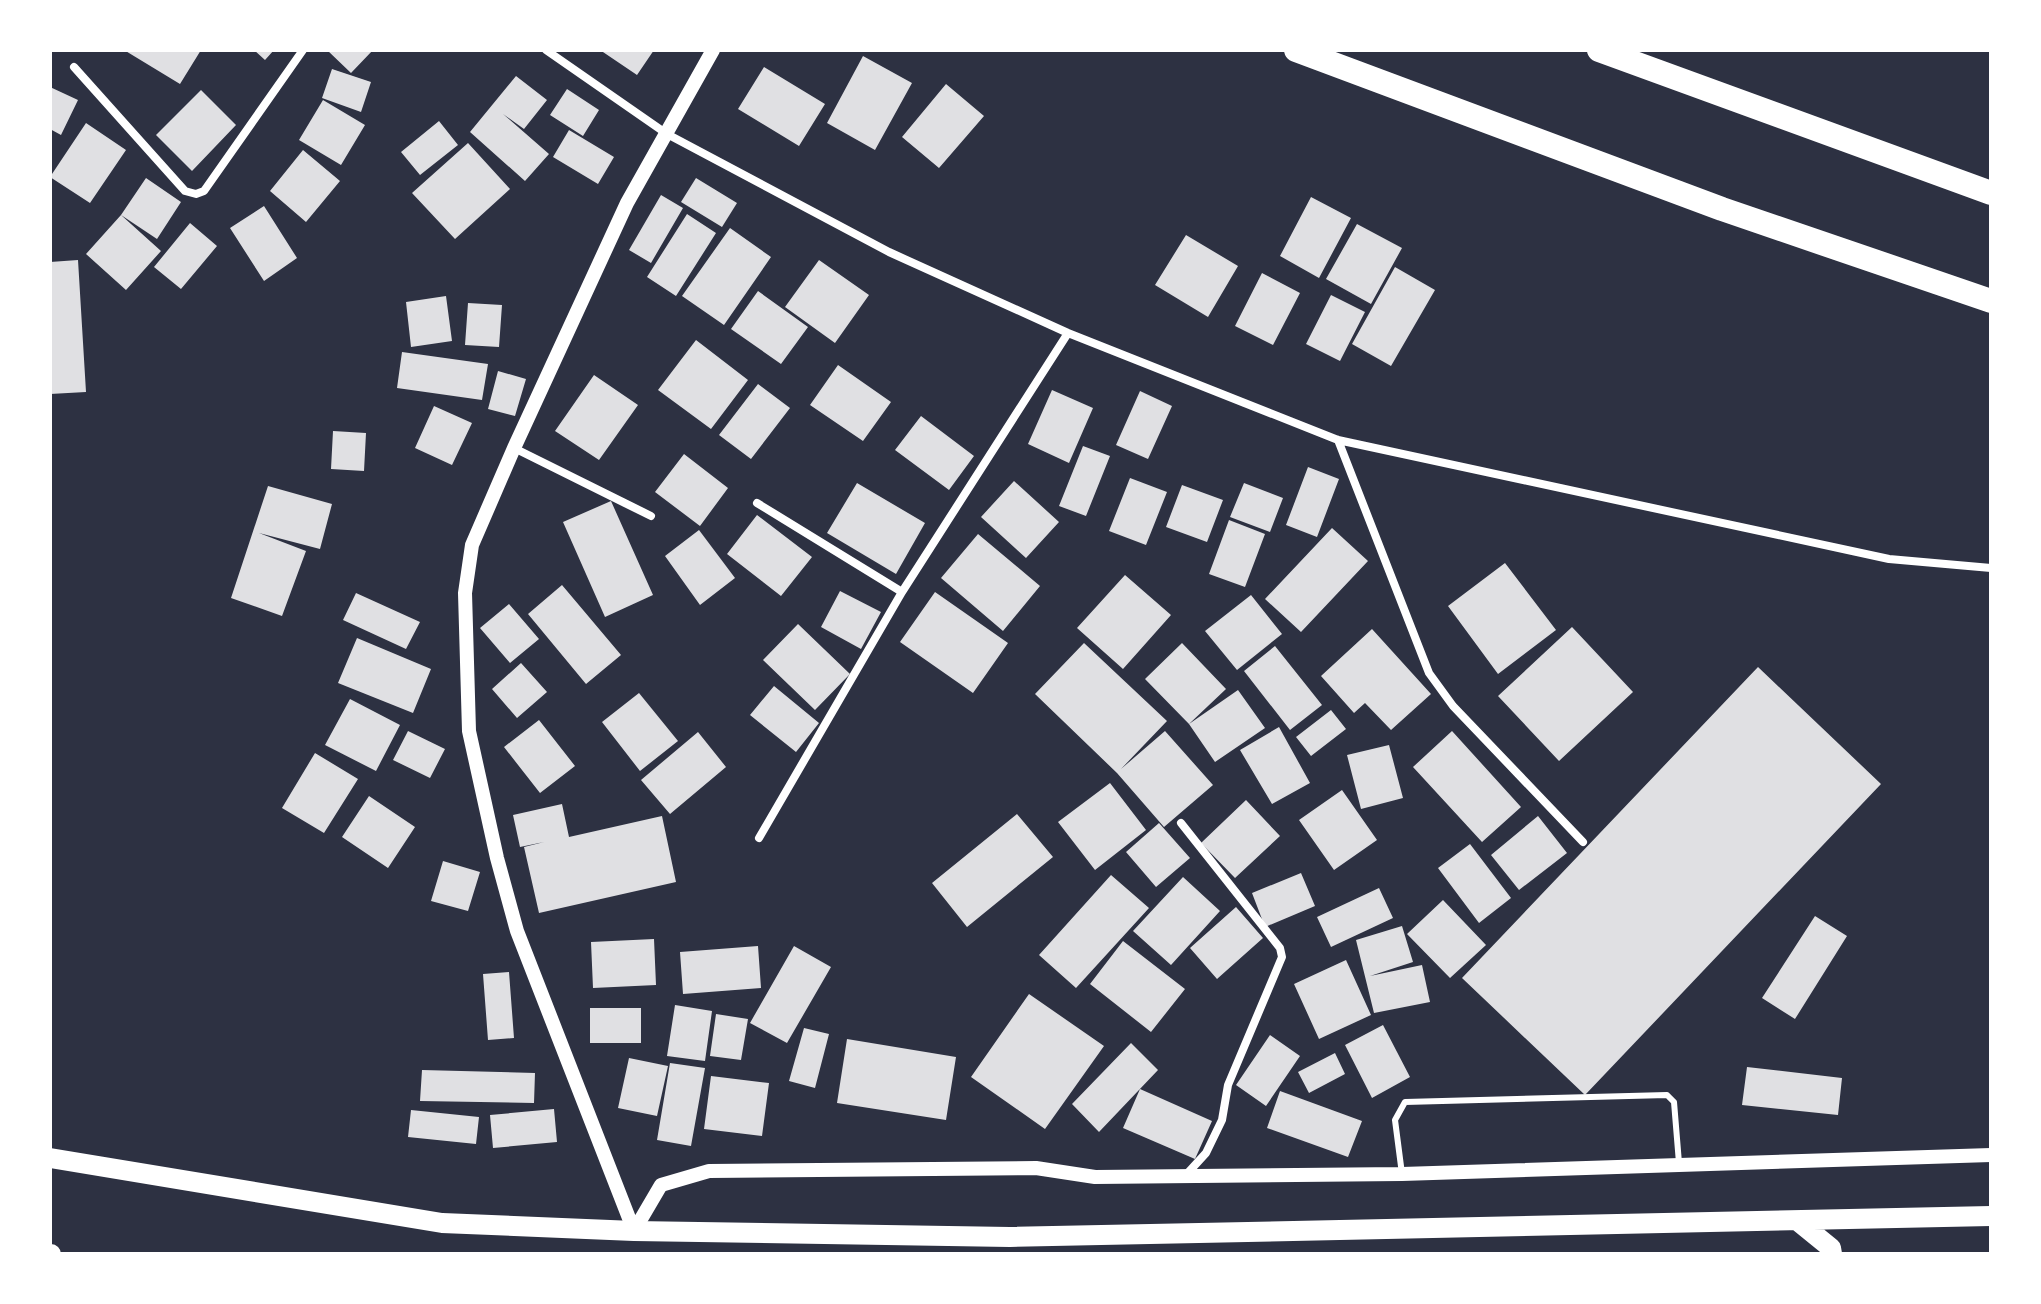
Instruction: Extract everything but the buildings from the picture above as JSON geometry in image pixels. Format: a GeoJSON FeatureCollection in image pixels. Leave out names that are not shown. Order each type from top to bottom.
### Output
{"type":"FeatureCollection","features":[{"type":"Feature","properties":{"kind":"highway"},"geometry":{"type":"LineString","coordinates":[[1296,50],[1722,209],[1991,301]]}},
{"type":"Feature","properties":{"kind":"highway"},"geometry":{"type":"LineString","coordinates":[[1599,50],[1991,193]]}},
{"type":"Feature","properties":{"kind":"main road"},"geometry":{"type":"LineString","coordinates":[[50,1158],[442,1223],[634,1231],[1010,1237],[1991,1216]]}},
{"type":"Feature","properties":{"kind":"main road"},"geometry":{"type":"LineString","coordinates":[[1799,1222],[1831,1248],[1832,1254]]}},
{"type":"Feature","properties":{"kind":"street"},"geometry":{"type":"LineString","coordinates":[[74,67],[185,191],[196,194],[204,191],[303,50]]}},
{"type":"Feature","properties":{"kind":"street"},"geometry":{"type":"LineString","coordinates":[[546,50],[667,134],[889,252],[1068,333],[1338,440],[1889,559],[1991,568]]}},
{"type":"Feature","properties":{"kind":"street"},"geometry":{"type":"LineString","coordinates":[[634,1231],[517,931],[469,731],[465,593],[472,545],[514,448],[627,203],[713,50]]}},
{"type":"Feature","properties":{"kind":"street"},"geometry":{"type":"LineString","coordinates":[[759,838],[902,592],[945,531],[1068,333]]}},
{"type":"Feature","properties":{"kind":"street"},"geometry":{"type":"LineString","coordinates":[[1338,440],[1429,673],[1463,718],[1583,842]]}},
{"type":"Feature","properties":{"kind":"street"},"geometry":{"type":"LineString","coordinates":[[514,448],[651,516]]}},
{"type":"Feature","properties":{"kind":"street"},"geometry":{"type":"LineString","coordinates":[[757,503],[902,592]]}},
{"type":"Feature","properties":{"kind":"street"},"geometry":{"type":"LineString","coordinates":[[1181,823],[1280,948],[1282,957],[1228,1085],[1222,1120],[1206,1153],[1185,1176]]}},
{"type":"Feature","properties":{"kind":"street"},"geometry":{"type":"LineString","coordinates":[[634,1231],[661,1185],[709,1171],[1036,1168],[1095,1177],[1402,1174],[1991,1155]]}},
{"type":"Feature","properties":{"kind":"lane"},"geometry":{"type":"LineString","coordinates":[[1402,1174],[1395,1120],[1405,1102],[1667,1095],[1674,1102],[1679,1163]]}}]}
